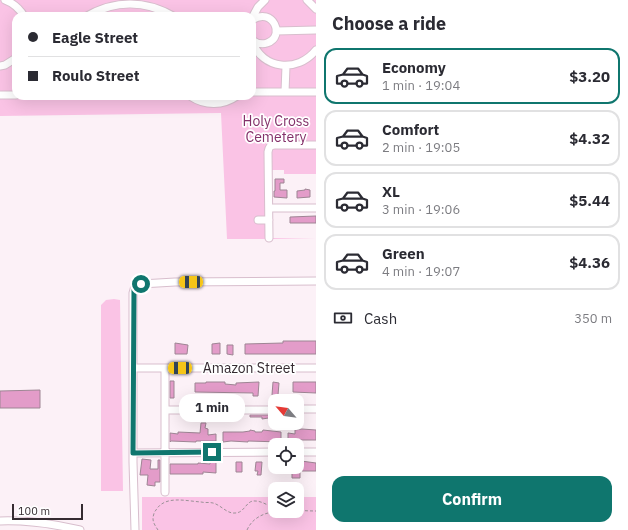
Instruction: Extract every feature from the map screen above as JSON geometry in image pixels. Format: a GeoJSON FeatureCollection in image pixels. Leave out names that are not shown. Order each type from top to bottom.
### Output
{"type":"FeatureCollection","features":[{"type":"Feature","properties":{"kind":"street"},"geometry":{"type":"LineString","coordinates":[[5,0],[12,3],[22,12]]}},
{"type":"Feature","properties":{"kind":"street"},"geometry":{"type":"LineString","coordinates":[[256,12],[265,0]]}},
{"type":"Feature","properties":{"kind":"street"},"geometry":{"type":"LineString","coordinates":[[307,0],[316,9]]}},
{"type":"Feature","properties":{"kind":"street"},"geometry":{"type":"LineString","coordinates":[[95,12],[104,7],[126,2],[138,2],[166,12]]}},
{"type":"Feature","properties":{"kind":"street"},"geometry":{"type":"LineString","coordinates":[[256,17],[259,16],[268,17],[274,22],[276,31],[275,36],[269,43],[260,44],[256,42]]}},
{"type":"Feature","properties":{"kind":"street"},"geometry":{"type":"LineString","coordinates":[[276,31],[316,30]]}},
{"type":"Feature","properties":{"kind":"street"},"geometry":{"type":"LineString","coordinates":[[256,48],[259,54],[267,60],[276,65],[286,66],[297,64],[307,59],[316,50]]}},
{"type":"Feature","properties":{"kind":"street"},"geometry":{"type":"LineString","coordinates":[[0,66],[12,61]]}},
{"type":"Feature","properties":{"kind":"street"},"geometry":{"type":"LineString","coordinates":[[285,92],[286,66]]}},
{"type":"Feature","properties":{"kind":"street"},"geometry":{"type":"LineString","coordinates":[[256,92],[316,92]]}},
{"type":"Feature","properties":{"kind":"street"},"geometry":{"type":"LineString","coordinates":[[0,95],[12,95]]}},
{"type":"Feature","properties":{"kind":"street"},"geometry":{"type":"LineString","coordinates":[[197,100],[200,102],[218,104],[228,100]]}},
{"type":"Feature","properties":{"kind":"street"},"geometry":{"type":"LineString","coordinates":[[269,238],[269,147],[271,145],[316,145]]}},
{"type":"Feature","properties":{"kind":"street"},"geometry":{"type":"LineString","coordinates":[[273,208],[316,208]]}},
{"type":"Feature","properties":{"kind":"street"},"geometry":{"type":"LineString","coordinates":[[258,220],[269,220]]}},
{"type":"Feature","properties":{"kind":"street"},"geometry":{"type":"LineString","coordinates":[[135,530],[133,453],[133,324],[135,286],[141,284],[316,281]]}},
{"type":"Feature","properties":{"kind":"street","name":"Amazon Street"},"geometry":{"type":"LineString","coordinates":[[133,368],[316,368]]}},
{"type":"Feature","properties":{"kind":"street"},"geometry":{"type":"LineString","coordinates":[[165,368],[165,492]]}},
{"type":"Feature","properties":{"kind":"street"},"geometry":{"type":"LineString","coordinates":[[304,410],[316,409]]}},
{"type":"Feature","properties":{"kind":"street"},"geometry":{"type":"LineString","coordinates":[[165,410],[268,410]]}},
{"type":"Feature","properties":{"kind":"street"},"geometry":{"type":"LineString","coordinates":[[133,453],[268,452]]}},
{"type":"Feature","properties":{"kind":"street"},"geometry":{"type":"LineString","coordinates":[[304,452],[316,452]]}},
{"type":"Feature","properties":{"kind":"street"},"geometry":{"type":"LineString","coordinates":[[0,521],[55,525],[80,530]]}},
{"type":"Feature","properties":{"kind":"path"},"geometry":{"type":"LineString","coordinates":[[158,530],[153,519],[154,512],[162,502],[166,500],[190,500],[213,503],[234,514],[240,513],[253,500],[268,506]]}},
{"type":"Feature","properties":{"kind":"path"},"geometry":{"type":"LineString","coordinates":[[304,511],[316,511]]}},
{"type":"Feature","properties":{"kind":"path"},"geometry":{"type":"LineString","coordinates":[[247,530],[251,522],[268,513]]}},
{"type":"Feature","properties":{"kind":"green space","name":"Holy Cross Cemetery"},"geometry":{"type":"Polygon","coordinates":[[[0,0],[316,0],[316,174],[284,174],[284,170],[272,170],[273,238],[316,239],[227,239],[221,113],[0,116],[0,0]]]}},
{"type":"Feature","properties":{"kind":"green space"},"geometry":{"type":"Polygon","coordinates":[[[106,300],[120,300],[123,491],[101,491],[101,305],[106,300]]]}},
{"type":"Feature","properties":{"kind":"green space"},"geometry":{"type":"Polygon","coordinates":[[[142,497],[268,497],[268,518],[304,518],[304,497],[316,497],[316,530],[142,530],[142,497]]]}},
{"type":"Feature","properties":{"kind":"building"},"geometry":{"type":"Polygon","coordinates":[[[275,179],[284,179],[284,183],[280,183],[280,190],[287,190],[287,198],[274,197],[275,179]]]}},
{"type":"Feature","properties":{"kind":"building"},"geometry":{"type":"Polygon","coordinates":[[[305,189],[310,190],[310,197],[297,198],[297,191],[305,189]]]}},
{"type":"Feature","properties":{"kind":"building"},"geometry":{"type":"Polygon","coordinates":[[[316,216],[316,223],[290,223],[290,217],[316,216]]]}},
{"type":"Feature","properties":{"kind":"building"},"geometry":{"type":"Polygon","coordinates":[[[283,341],[316,341],[316,354],[245,354],[245,344],[283,343],[283,341]]]}},
{"type":"Feature","properties":{"kind":"building"},"geometry":{"type":"Polygon","coordinates":[[[175,343],[188,345],[187,354],[175,354],[175,343]]]}},
{"type":"Feature","properties":{"kind":"building"},"geometry":{"type":"Polygon","coordinates":[[[220,343],[220,354],[212,354],[212,344],[220,343]]]}},
{"type":"Feature","properties":{"kind":"building"},"geometry":{"type":"Polygon","coordinates":[[[227,345],[233,345],[233,355],[227,354],[227,345]]]}},
{"type":"Feature","properties":{"kind":"building"},"geometry":{"type":"Polygon","coordinates":[[[170,381],[174,381],[174,398],[170,398],[170,381]]]}},
{"type":"Feature","properties":{"kind":"building"},"geometry":{"type":"Polygon","coordinates":[[[225,382],[225,384],[236,385],[236,383],[259,382],[258,396],[253,396],[253,393],[195,392],[195,383],[225,382]]]}},
{"type":"Feature","properties":{"kind":"building"},"geometry":{"type":"Polygon","coordinates":[[[273,382],[279,383],[278,394],[272,394],[273,382]]]}},
{"type":"Feature","properties":{"kind":"building"},"geometry":{"type":"Polygon","coordinates":[[[293,382],[316,382],[316,393],[293,392],[293,382]]]}},
{"type":"Feature","properties":{"kind":"building"},"geometry":{"type":"Polygon","coordinates":[[[40,390],[40,408],[0,408],[0,391],[40,390]]]}},
{"type":"Feature","properties":{"kind":"building"},"geometry":{"type":"Polygon","coordinates":[[[250,415],[268,415],[268,418],[262,419],[262,417],[250,417],[250,415]]]}},
{"type":"Feature","properties":{"kind":"building"},"geometry":{"type":"Polygon","coordinates":[[[201,423],[206,423],[205,428],[208,429],[208,435],[216,434],[216,441],[170,442],[170,433],[200,433],[201,423]]]}},
{"type":"Feature","properties":{"kind":"building"},"geometry":{"type":"Polygon","coordinates":[[[263,430],[281,432],[281,438],[268,438],[268,442],[223,442],[223,432],[262,432],[263,430]]]}},
{"type":"Feature","properties":{"kind":"building"},"geometry":{"type":"Polygon","coordinates":[[[295,430],[316,430],[316,440],[288,438],[288,433],[295,434],[295,430]]]}},
{"type":"Feature","properties":{"kind":"building"},"geometry":{"type":"Polygon","coordinates":[[[142,459],[151,460],[150,469],[158,469],[158,460],[160,460],[160,482],[155,482],[155,486],[147,485],[148,475],[140,475],[142,459]]]}},
{"type":"Feature","properties":{"kind":"building"},"geometry":{"type":"Polygon","coordinates":[[[304,461],[316,463],[316,471],[304,471],[304,461]]]}},
{"type":"Feature","properties":{"kind":"building"},"geometry":{"type":"Polygon","coordinates":[[[210,462],[216,462],[216,473],[203,472],[203,474],[170,474],[170,464],[210,464],[210,462]]]}},
{"type":"Feature","properties":{"kind":"building"},"geometry":{"type":"Polygon","coordinates":[[[236,462],[242,462],[242,472],[236,472],[236,462]]]}},
{"type":"Feature","properties":{"kind":"building"},"geometry":{"type":"Polygon","coordinates":[[[256,462],[262,462],[261,475],[257,475],[258,471],[255,471],[256,462]]]}},
{"type":"Feature","properties":{"kind":"building"},"geometry":{"type":"Polygon","coordinates":[[[292,474],[300,474],[300,478],[292,478],[292,474]]]}},
{"type":"Feature","properties":{"kind":"route"},"geometry":{"type":"LineString","coordinates":[[141,284],[135,286],[134,289],[133,453],[212,452]]}}]}
